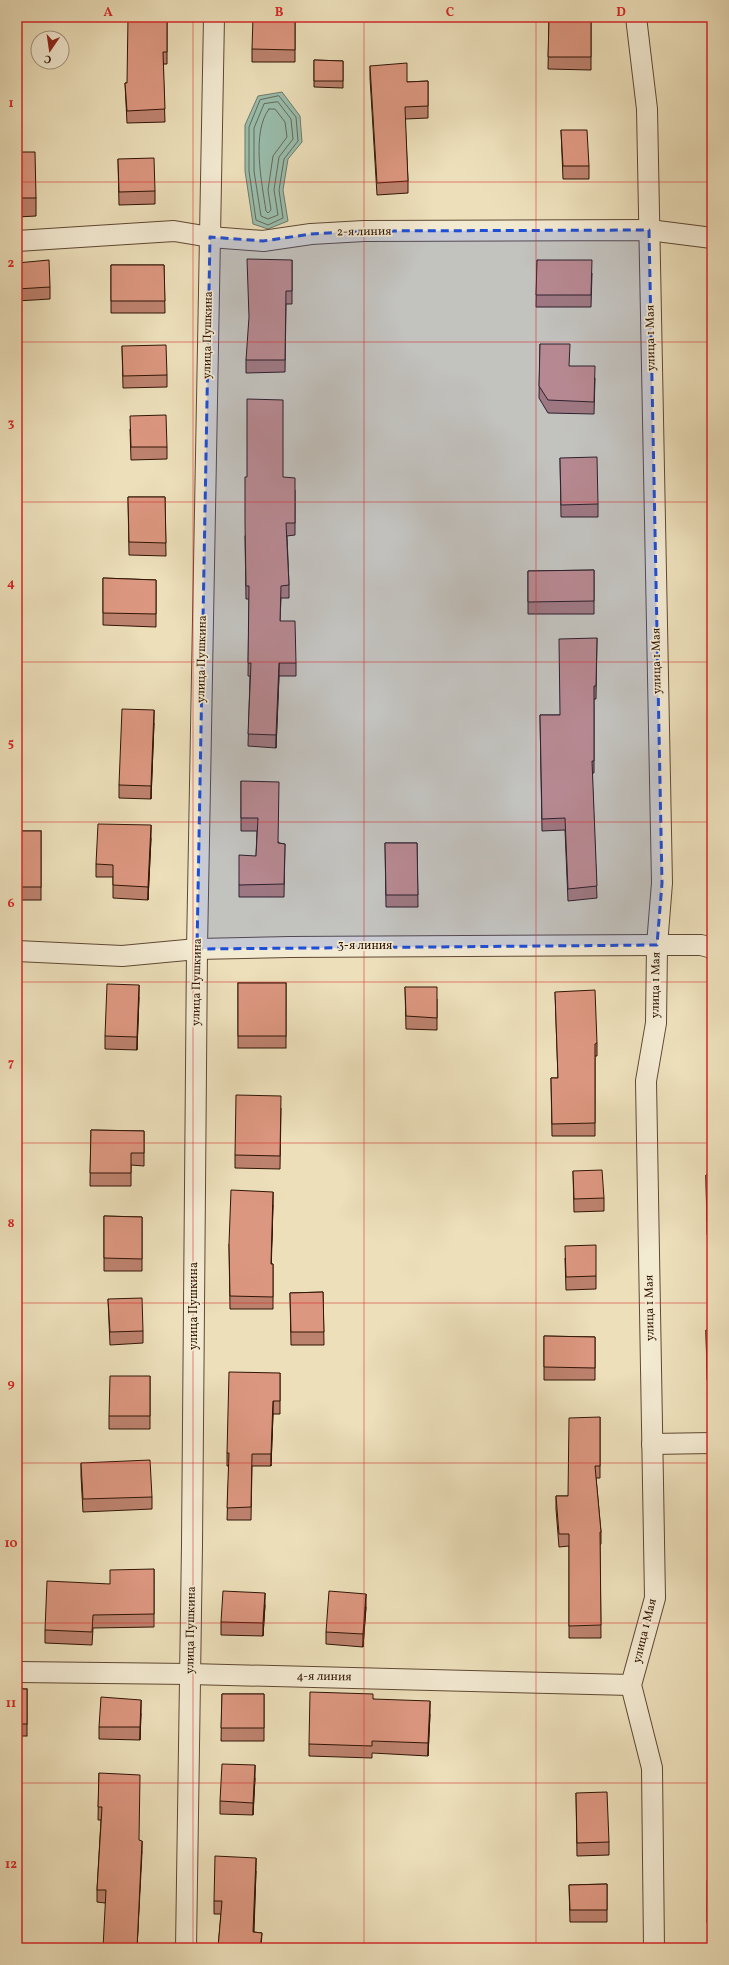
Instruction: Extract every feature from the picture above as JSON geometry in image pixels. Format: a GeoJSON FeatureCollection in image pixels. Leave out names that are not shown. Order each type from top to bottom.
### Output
{"type":"FeatureCollection","features":[{"type":"Feature","properties":{"kind":"street","name":"улица Пушкина"},"geometry":{"type":"LineString","coordinates":[[186,1948],[197,950],[214,17]]}},
{"type":"Feature","properties":{"kind":"street","name":"улица 1 Мая"},"geometry":{"type":"LineString","coordinates":[[636,17],[648,110],[662,883],[657,945],[656,1023],[646,1081],[655,1598],[631,1685],[652,1768],[654,1948]]}},
{"type":"Feature","properties":{"kind":"street","name":"2-я линия"},"geometry":{"type":"LineString","coordinates":[[17,241],[174,231],[210,237],[263,241],[311,234],[364,232],[649,230],[712,238]]}},
{"type":"Feature","properties":{"kind":"street","name":"3-я линия"},"geometry":{"type":"LineString","coordinates":[[17,951],[122,956],[197,950],[298,947],[702,945],[712,948]]}},
{"type":"Feature","properties":{"kind":"street"},"geometry":{"type":"LineString","coordinates":[[652,1444],[712,1443]]}},
{"type":"Feature","properties":{"kind":"street","name":"4-я линия"},"geometry":{"type":"LineString","coordinates":[[17,1672],[190,1674],[631,1685]]}},
{"type":"Feature","properties":{"kind":"highlighted area"},"geometry":{"type":"Polygon","coordinates":[[[649,230],[662,883],[657,945],[197,949],[210,237],[263,241],[311,234],[364,231],[649,230]]]}},
{"type":"Feature","properties":{"kind":"water"},"geometry":{"type":"Polygon","coordinates":[[[282,92],[300,116],[302,142],[288,159],[283,190],[288,221],[268,229],[253,224],[245,171],[245,125],[258,96],[282,92]]]}},
{"type":"Feature","properties":{"kind":"building"},"geometry":{"type":"Polygon","coordinates":[[[128,17],[167,17],[167,52],[163,52],[165,109],[127,111],[125,83],[127,83],[128,17]]]}},
{"type":"Feature","properties":{"kind":"building"},"geometry":{"type":"Polygon","coordinates":[[[253,17],[295,17],[295,50],[252,49],[253,17]]]}},
{"type":"Feature","properties":{"kind":"building"},"geometry":{"type":"Polygon","coordinates":[[[551,17],[591,17],[591,57],[548,57],[549,20],[551,20],[551,17]]]}},
{"type":"Feature","properties":{"kind":"building"},"geometry":{"type":"Polygon","coordinates":[[[314,60],[343,61],[343,81],[314,81],[314,60]]]}},
{"type":"Feature","properties":{"kind":"building"},"geometry":{"type":"Polygon","coordinates":[[[407,63],[407,82],[428,81],[428,106],[405,107],[408,181],[377,183],[370,66],[407,63]]]}},
{"type":"Feature","properties":{"kind":"building"},"geometry":{"type":"Polygon","coordinates":[[[561,130],[587,130],[589,166],[563,166],[561,130]]]}},
{"type":"Feature","properties":{"kind":"building"},"geometry":{"type":"Polygon","coordinates":[[[17,152],[35,152],[36,198],[17,198],[17,152]]]}},
{"type":"Feature","properties":{"kind":"building"},"geometry":{"type":"Polygon","coordinates":[[[154,158],[155,191],[119,192],[118,159],[154,158]]]}},
{"type":"Feature","properties":{"kind":"building"},"geometry":{"type":"Polygon","coordinates":[[[247,259],[292,260],[292,291],[286,291],[285,360],[246,360],[249,317],[247,259]]]}},
{"type":"Feature","properties":{"kind":"building"},"geometry":{"type":"Polygon","coordinates":[[[49,260],[50,287],[17,289],[17,263],[49,260]]]}},
{"type":"Feature","properties":{"kind":"building"},"geometry":{"type":"Polygon","coordinates":[[[537,260],[592,260],[591,295],[536,295],[537,260]]]}},
{"type":"Feature","properties":{"kind":"building"},"geometry":{"type":"Polygon","coordinates":[[[111,265],[164,265],[165,301],[111,301],[111,265]]]}},
{"type":"Feature","properties":{"kind":"building"},"geometry":{"type":"Polygon","coordinates":[[[540,344],[570,344],[569,366],[595,366],[594,402],[548,400],[539,386],[540,344]]]}},
{"type":"Feature","properties":{"kind":"building"},"geometry":{"type":"Polygon","coordinates":[[[166,345],[167,375],[123,376],[122,346],[166,345]]]}},
{"type":"Feature","properties":{"kind":"building"},"geometry":{"type":"Polygon","coordinates":[[[247,399],[283,400],[283,477],[295,478],[295,523],[286,523],[289,585],[281,586],[280,621],[295,621],[296,663],[279,663],[276,735],[248,734],[251,663],[248,663],[249,586],[246,586],[245,523],[245,477],[247,477],[247,399]]]}},
{"type":"Feature","properties":{"kind":"building"},"geometry":{"type":"Polygon","coordinates":[[[166,415],[167,447],[131,447],[130,416],[166,415]]]}},
{"type":"Feature","properties":{"kind":"building"},"geometry":{"type":"Polygon","coordinates":[[[597,457],[598,504],[561,505],[560,458],[597,457]]]}},
{"type":"Feature","properties":{"kind":"building"},"geometry":{"type":"Polygon","coordinates":[[[128,497],[165,497],[166,543],[129,542],[128,497]]]}},
{"type":"Feature","properties":{"kind":"building"},"geometry":{"type":"Polygon","coordinates":[[[712,557],[712,590],[711,590],[712,557]]]}},
{"type":"Feature","properties":{"kind":"building"},"geometry":{"type":"Polygon","coordinates":[[[594,570],[594,601],[528,602],[528,571],[594,570]]]}},
{"type":"Feature","properties":{"kind":"building"},"geometry":{"type":"Polygon","coordinates":[[[103,578],[156,580],[156,614],[103,613],[103,578]]]}},
{"type":"Feature","properties":{"kind":"building"},"geometry":{"type":"Polygon","coordinates":[[[597,638],[596,686],[594,686],[594,761],[592,761],[597,886],[568,889],[565,818],[542,819],[540,715],[560,715],[559,639],[597,638]]]}},
{"type":"Feature","properties":{"kind":"building"},"geometry":{"type":"Polygon","coordinates":[[[122,709],[154,710],[151,786],[119,785],[122,709]]]}},
{"type":"Feature","properties":{"kind":"building"},"geometry":{"type":"Polygon","coordinates":[[[241,781],[279,782],[278,843],[285,844],[284,884],[239,885],[239,855],[256,856],[258,818],[241,818],[241,781]]]}},
{"type":"Feature","properties":{"kind":"building"},"geometry":{"type":"Polygon","coordinates":[[[98,824],[151,825],[148,887],[113,885],[113,865],[96,864],[98,824]]]}},
{"type":"Feature","properties":{"kind":"building"},"geometry":{"type":"Polygon","coordinates":[[[17,831],[41,831],[41,887],[17,887],[17,831]]]}},
{"type":"Feature","properties":{"kind":"building"},"geometry":{"type":"Polygon","coordinates":[[[385,843],[417,843],[418,895],[386,895],[385,843]]]}},
{"type":"Feature","properties":{"kind":"building"},"geometry":{"type":"Polygon","coordinates":[[[17,981],[19,981],[20,1031],[17,1031],[17,981]]]}},
{"type":"Feature","properties":{"kind":"building"},"geometry":{"type":"Polygon","coordinates":[[[238,983],[286,983],[286,1036],[238,1036],[238,983]]]}},
{"type":"Feature","properties":{"kind":"building"},"geometry":{"type":"Polygon","coordinates":[[[107,984],[139,985],[137,1037],[105,1036],[107,984]]]}},
{"type":"Feature","properties":{"kind":"building"},"geometry":{"type":"Polygon","coordinates":[[[405,987],[437,987],[437,1018],[406,1016],[405,987]]]}},
{"type":"Feature","properties":{"kind":"building"},"geometry":{"type":"Polygon","coordinates":[[[595,990],[597,1043],[595,1044],[595,1123],[552,1124],[551,1078],[558,1078],[555,992],[595,990]]]}},
{"type":"Feature","properties":{"kind":"building"},"geometry":{"type":"Polygon","coordinates":[[[712,1006],[712,1040],[711,1040],[712,1006]]]}},
{"type":"Feature","properties":{"kind":"building"},"geometry":{"type":"Polygon","coordinates":[[[709,1087],[712,1087],[712,1129],[710,1129],[709,1087]]]}},
{"type":"Feature","properties":{"kind":"building"},"geometry":{"type":"Polygon","coordinates":[[[236,1095],[281,1096],[280,1156],[235,1155],[236,1095]]]}},
{"type":"Feature","properties":{"kind":"building"},"geometry":{"type":"Polygon","coordinates":[[[91,1130],[144,1131],[144,1153],[131,1153],[131,1173],[90,1173],[91,1130]]]}},
{"type":"Feature","properties":{"kind":"building"},"geometry":{"type":"Polygon","coordinates":[[[602,1170],[604,1198],[574,1199],[573,1171],[602,1170]]]}},
{"type":"Feature","properties":{"kind":"building"},"geometry":{"type":"Polygon","coordinates":[[[706,1175],[712,1175],[712,1288],[708,1288],[709,1222],[707,1222],[706,1175]]]}},
{"type":"Feature","properties":{"kind":"building"},"geometry":{"type":"Polygon","coordinates":[[[231,1190],[273,1192],[271,1264],[273,1264],[273,1297],[230,1296],[229,1244],[231,1190]]]}},
{"type":"Feature","properties":{"kind":"building"},"geometry":{"type":"Polygon","coordinates":[[[104,1216],[142,1217],[142,1259],[104,1258],[104,1216]]]}},
{"type":"Feature","properties":{"kind":"building"},"geometry":{"type":"Polygon","coordinates":[[[596,1245],[596,1276],[566,1277],[565,1246],[596,1245]]]}},
{"type":"Feature","properties":{"kind":"building"},"geometry":{"type":"Polygon","coordinates":[[[323,1292],[324,1332],[291,1332],[290,1293],[323,1292]]]}},
{"type":"Feature","properties":{"kind":"building"},"geometry":{"type":"Polygon","coordinates":[[[142,1298],[143,1331],[110,1332],[108,1299],[142,1298]]]}},
{"type":"Feature","properties":{"kind":"building"},"geometry":{"type":"Polygon","coordinates":[[[706,1330],[712,1330],[712,1367],[707,1367],[706,1330]]]}},
{"type":"Feature","properties":{"kind":"building"},"geometry":{"type":"Polygon","coordinates":[[[544,1336],[595,1337],[595,1368],[544,1367],[544,1336]]]}},
{"type":"Feature","properties":{"kind":"building"},"geometry":{"type":"Polygon","coordinates":[[[229,1372],[280,1373],[280,1401],[273,1401],[271,1454],[252,1454],[251,1507],[227,1508],[229,1372]]]}},
{"type":"Feature","properties":{"kind":"building"},"geometry":{"type":"Polygon","coordinates":[[[110,1376],[150,1376],[150,1416],[109,1416],[110,1376]]]}},
{"type":"Feature","properties":{"kind":"building"},"geometry":{"type":"Polygon","coordinates":[[[600,1417],[600,1466],[595,1466],[601,1532],[601,1625],[569,1626],[569,1534],[559,1534],[556,1496],[568,1496],[569,1418],[600,1417]]]}},
{"type":"Feature","properties":{"kind":"building"},"geometry":{"type":"Polygon","coordinates":[[[150,1460],[152,1497],[83,1499],[81,1463],[150,1460]]]}},
{"type":"Feature","properties":{"kind":"building"},"geometry":{"type":"Polygon","coordinates":[[[154,1569],[154,1614],[93,1615],[92,1632],[45,1630],[47,1581],[110,1584],[110,1570],[154,1569]]]}},
{"type":"Feature","properties":{"kind":"building"},"geometry":{"type":"Polygon","coordinates":[[[223,1591],[265,1593],[263,1623],[221,1622],[223,1591]]]}},
{"type":"Feature","properties":{"kind":"building"},"geometry":{"type":"Polygon","coordinates":[[[329,1591],[366,1594],[363,1634],[326,1632],[329,1591]]]}},
{"type":"Feature","properties":{"kind":"building"},"geometry":{"type":"Polygon","coordinates":[[[17,1689],[27,1689],[27,1724],[17,1724],[17,1689]]]}},
{"type":"Feature","properties":{"kind":"building"},"geometry":{"type":"Polygon","coordinates":[[[310,1692],[373,1694],[373,1699],[430,1701],[428,1743],[372,1741],[372,1746],[309,1744],[310,1692]]]}},
{"type":"Feature","properties":{"kind":"building"},"geometry":{"type":"Polygon","coordinates":[[[222,1694],[264,1694],[264,1728],[221,1728],[222,1694]]]}},
{"type":"Feature","properties":{"kind":"building"},"geometry":{"type":"Polygon","coordinates":[[[101,1697],[141,1700],[140,1727],[99,1727],[101,1697]]]}},
{"type":"Feature","properties":{"kind":"building"},"geometry":{"type":"Polygon","coordinates":[[[709,1705],[712,1705],[712,1749],[710,1749],[709,1705]]]}},
{"type":"Feature","properties":{"kind":"building"},"geometry":{"type":"Polygon","coordinates":[[[222,1764],[255,1765],[253,1803],[220,1801],[222,1764]]]}},
{"type":"Feature","properties":{"kind":"building"},"geometry":{"type":"Polygon","coordinates":[[[99,1773],[140,1775],[139,1840],[142,1841],[137,1948],[103,1948],[106,1890],[97,1890],[102,1807],[98,1807],[99,1773]]]}},
{"type":"Feature","properties":{"kind":"building"},"geometry":{"type":"Polygon","coordinates":[[[607,1792],[609,1842],[577,1843],[576,1793],[607,1792]]]}},
{"type":"Feature","properties":{"kind":"building"},"geometry":{"type":"Polygon","coordinates":[[[711,1795],[712,1831],[709,1831],[711,1795]]]}},
{"type":"Feature","properties":{"kind":"building"},"geometry":{"type":"Polygon","coordinates":[[[215,1856],[256,1858],[253,1932],[262,1933],[260,1948],[218,1948],[222,1901],[214,1901],[215,1856]]]}},
{"type":"Feature","properties":{"kind":"building"},"geometry":{"type":"Polygon","coordinates":[[[707,1881],[712,1881],[712,1910],[707,1910],[707,1881]]]}},
{"type":"Feature","properties":{"kind":"building"},"geometry":{"type":"Polygon","coordinates":[[[607,1884],[607,1910],[570,1910],[569,1885],[607,1884]]]}}]}
